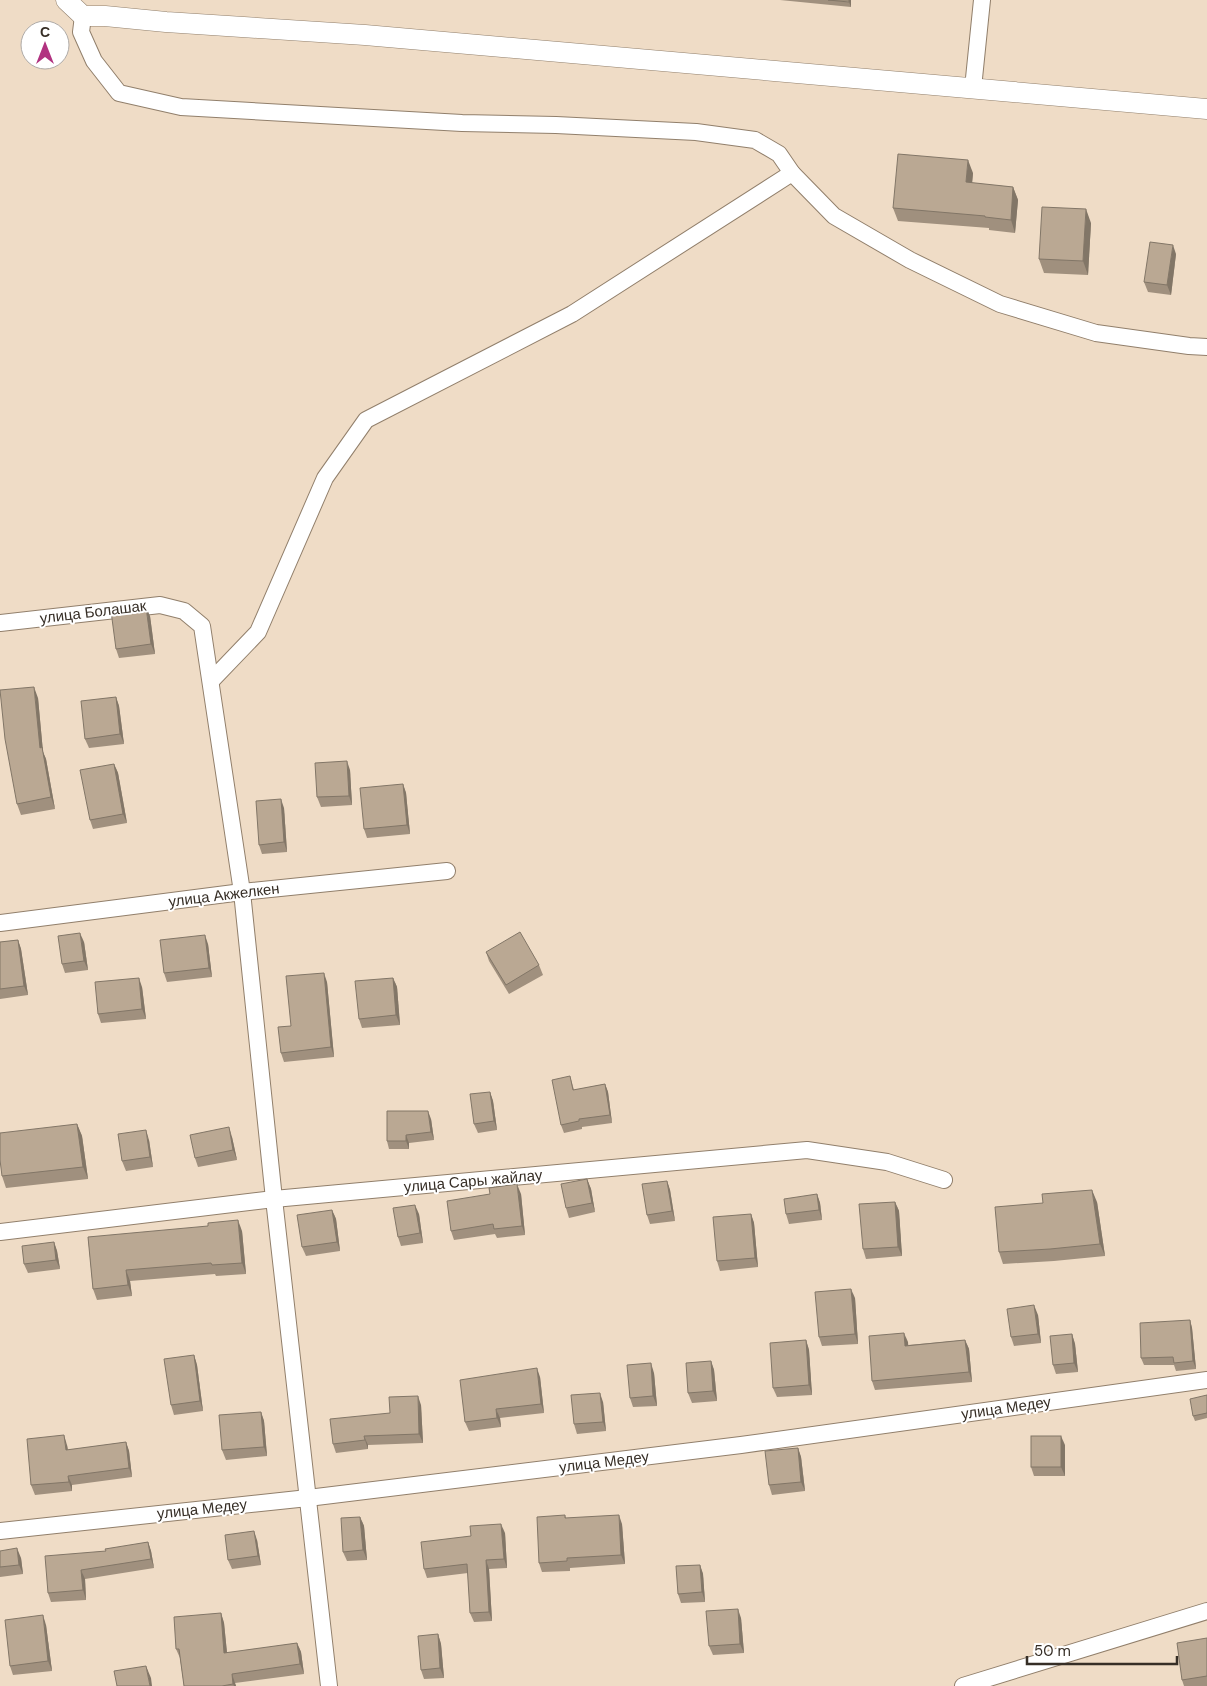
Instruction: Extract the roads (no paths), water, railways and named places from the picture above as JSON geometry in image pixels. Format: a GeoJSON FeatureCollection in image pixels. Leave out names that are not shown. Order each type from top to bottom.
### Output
{"type":"FeatureCollection","features":[{"type":"Feature","properties":{"kind":"street"},"geometry":{"type":"LineString","coordinates":[[66,0],[83,16]]}},
{"type":"Feature","properties":{"kind":"street"},"geometry":{"type":"LineString","coordinates":[[973,88],[982,0]]}},
{"type":"Feature","properties":{"kind":"street"},"geometry":{"type":"LineString","coordinates":[[83,16],[105,8],[166,22],[365,35],[1207,109]]}},
{"type":"Feature","properties":{"kind":"street"},"geometry":{"type":"LineString","coordinates":[[83,16],[81,32],[94,62],[119,93],[181,107],[462,123],[556,125],[696,132],[755,140],[779,154],[792,173],[834,216],[910,260],[1000,304],[1096,333],[1207,347]]}},
{"type":"Feature","properties":{"kind":"street"},"geometry":{"type":"LineString","coordinates":[[330,1686],[274,1200],[242,892],[211,682],[258,632],[325,478],[366,420],[572,314],[792,173]]}},
{"type":"Feature","properties":{"kind":"street","name":"улица Болашак"},"geometry":{"type":"LineString","coordinates":[[0,623],[160,604],[184,611],[202,626],[211,682]]}},
{"type":"Feature","properties":{"kind":"street","name":"улица Акжелкен"},"geometry":{"type":"LineString","coordinates":[[0,923],[242,892],[448,871]]}},
{"type":"Feature","properties":{"kind":"street","name":"улица Сары жайлау"},"geometry":{"type":"LineString","coordinates":[[0,1232],[274,1200],[807,1150],[887,1162],[944,1180]]}},
{"type":"Feature","properties":{"kind":"street","name":"улица Медеу"},"geometry":{"type":"LineString","coordinates":[[0,1531],[308,1498],[741,1445],[1207,1380]]}},
{"type":"Feature","properties":{"kind":"street"},"geometry":{"type":"LineString","coordinates":[[963,1686],[1207,1611]]}}]}
